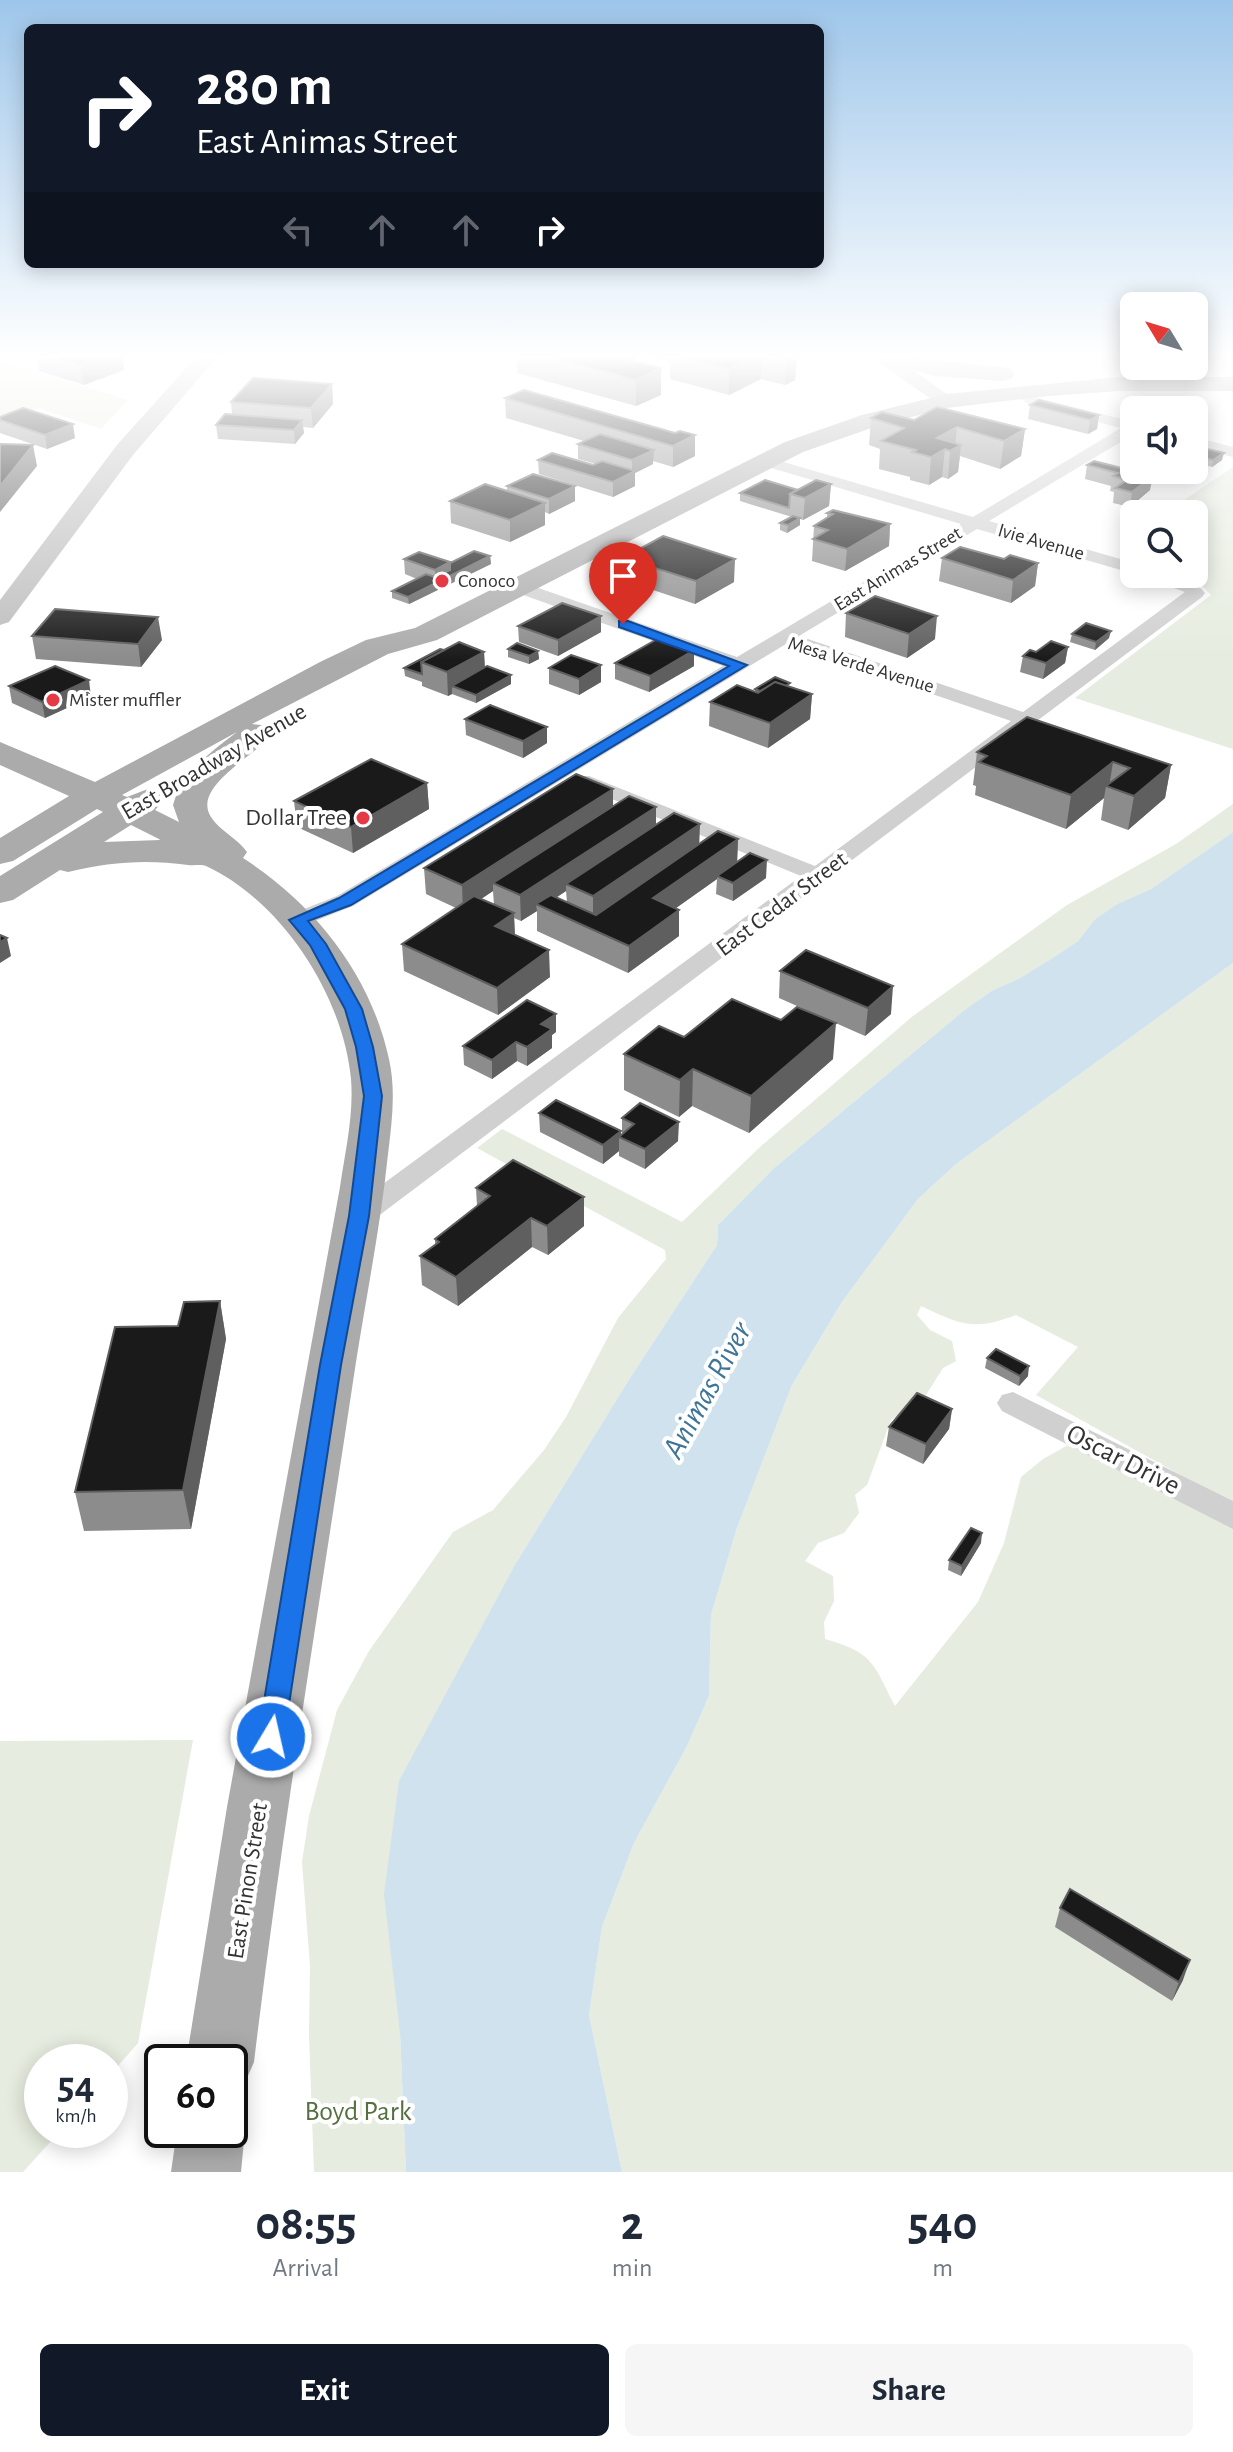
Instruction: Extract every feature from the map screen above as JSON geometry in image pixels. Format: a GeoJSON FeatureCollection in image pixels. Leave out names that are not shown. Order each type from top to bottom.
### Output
{"type":"FeatureCollection","features":[{"type":"Feature","properties":{"kind":"main road"},"geometry":{"type":"LineString","coordinates":[[0,617],[119,457]]}},
{"type":"Feature","properties":{"kind":"main road","name":"East Broadway Avenue"},"geometry":{"type":"LineString","coordinates":[[2,890],[112,804],[377,647],[426,634],[772,457]]}},
{"type":"Feature","properties":{"kind":"main road","name":"East Broadway Avenue"},"geometry":{"type":"LineString","coordinates":[[0,852],[112,804],[257,733],[406,656],[426,634]]}},
{"type":"Feature","properties":{"kind":"main road"},"geometry":{"type":"LineString","coordinates":[[257,733],[196,785],[190,808],[195,820],[280,904]]}},
{"type":"Feature","properties":{"kind":"main road"},"geometry":{"type":"LineString","coordinates":[[0,852],[22,820],[28,802],[5,754]]}},
{"type":"Feature","properties":{"kind":"main road","name":"East Pinon Street"},"geometry":{"type":"LineString","coordinates":[[5,754],[112,804],[215,858],[280,904],[318,944],[353,1009],[365,1047],[373,1096],[359,1216],[328,1381],[223,2044]]}},
{"type":"Feature","properties":{"kind":"main road"},"geometry":{"type":"LineString","coordinates":[[2,890],[57,864],[102,852],[144,849],[215,858]]}},
{"type":"Feature","properties":{"kind":"main road"},"geometry":{"type":"LineString","coordinates":[[206,2172],[209,2148]]}},
{"type":"Feature","properties":{"kind":"street","name":"East Animas Street"},"geometry":{"type":"LineString","coordinates":[[784,637],[1084,457]]}},
{"type":"Feature","properties":{"kind":"street","name":"Ivie Avenue"},"geometry":{"type":"LineString","coordinates":[[764,461],[1120,565]]}},
{"type":"Feature","properties":{"kind":"street"},"geometry":{"type":"LineString","coordinates":[[518,587],[740,665]]}},
{"type":"Feature","properties":{"kind":"street","name":"East Cedar Street"},"geometry":{"type":"LineString","coordinates":[[359,1216],[1028,720],[1196,593],[1193,588]]}},
{"type":"Feature","properties":{"kind":"street","name":"Mesa Verde Avenue"},"geometry":{"type":"LineString","coordinates":[[740,665],[784,637],[1028,720]]}},
{"type":"Feature","properties":{"kind":"street"},"geometry":{"type":"LineString","coordinates":[[280,904],[345,901],[740,665]]}},
{"type":"Feature","properties":{"kind":"street"},"geometry":{"type":"LineString","coordinates":[[561,772],[820,876]]}},
{"type":"Feature","properties":{"kind":"street","name":"Oscar Drive"},"geometry":{"type":"LineString","coordinates":[[1013,1403],[1233,1516]]}},
{"type":"Feature","properties":{"kind":"green space"},"geometry":{"type":"Polygon","coordinates":[[[1233,467],[1233,749],[1075,698],[1211,595],[1204,588],[1208,588],[1208,500],[1184,500],[1233,467]]]}},
{"type":"Feature","properties":{"kind":"green space","name":"Boyd Park"},"geometry":{"type":"Polygon","coordinates":[[[1233,804],[1233,832],[1151,889],[1117,904],[1095,919],[1078,941],[1051,959],[993,990],[967,1008],[773,1169],[718,1225],[717,1245],[630,1378],[516,1563],[400,2033],[406,2172],[314,2172],[310,1966],[302,1862],[309,1816],[337,1710],[369,1651],[453,1532],[493,1510],[544,1450],[566,1417],[618,1318],[666,1259],[665,1250],[477,1148],[502,1129],[682,1222],[760,1147],[913,1016],[1067,905],[1176,844],[1233,804]]]}},
{"type":"Feature","properties":{"kind":"green space"},"geometry":{"type":"Polygon","coordinates":[[[1233,963],[1233,1504],[1036,1395],[1078,1347],[1016,1315],[989,1323],[968,1324],[921,1306],[917,1315],[930,1330],[952,1341],[956,1361],[943,1368],[926,1395],[891,1420],[867,1485],[855,1495],[859,1513],[844,1533],[818,1543],[805,1561],[833,1576],[834,1601],[824,1622],[825,1639],[863,1655],[882,1679],[895,1706],[978,1602],[1004,1543],[1021,1477],[1043,1459],[1070,1444],[1233,1527],[1233,2172],[622,2172],[589,2015],[602,1927],[634,1843],[687,1746],[709,1696],[711,1615],[737,1528],[792,1385],[842,1302],[918,1199],[956,1164],[1233,963]]]}},
{"type":"Feature","properties":{"kind":"green space"},"geometry":{"type":"Polygon","coordinates":[[[193,1740],[138,2043],[128,2054],[128,2044],[24,2044],[24,2148],[45,2148],[23,2172],[0,2172],[0,1741],[193,1740]]]}},
{"type":"Feature","properties":{"kind":"water","name":"Animas River"},"geometry":{"type":"Polygon","coordinates":[[[1233,832],[1233,963],[956,1164],[918,1199],[842,1302],[792,1385],[737,1528],[711,1615],[709,1696],[687,1746],[634,1843],[602,1927],[589,2015],[622,2172],[406,2172],[400,2033],[384,1894],[399,1781],[516,1563],[630,1378],[717,1245],[718,1225],[773,1169],[967,1008],[993,990],[1051,959],[1078,941],[1095,919],[1117,904],[1151,889],[1233,832]]]}},
{"type":"Feature","properties":{"kind":"building"},"geometry":{"type":"Polygon","coordinates":[[[0,457],[23,457],[0,486],[0,457]]]}},
{"type":"Feature","properties":{"kind":"building"},"geometry":{"type":"Polygon","coordinates":[[[567,457],[593,465],[602,461],[635,471],[613,482],[538,460],[567,457]]]}},
{"type":"Feature","properties":{"kind":"building"},"geometry":{"type":"Polygon","coordinates":[[[1094,461],[1120,468],[1120,478],[1113,476],[1118,473],[1087,465],[1094,461]]]}},
{"type":"Feature","properties":{"kind":"building"},"geometry":{"type":"Polygon","coordinates":[[[533,474],[575,486],[549,499],[507,486],[533,474]]]}},
{"type":"Feature","properties":{"kind":"building"},"geometry":{"type":"Polygon","coordinates":[[[765,480],[798,490],[790,494],[789,508],[740,493],[765,480]]]}},
{"type":"Feature","properties":{"kind":"building"},"geometry":{"type":"Polygon","coordinates":[[[816,480],[831,484],[805,498],[790,494],[816,480]]]}},
{"type":"Feature","properties":{"kind":"building"},"geometry":{"type":"Polygon","coordinates":[[[485,484],[545,503],[510,520],[450,501],[485,484]]]}},
{"type":"Feature","properties":{"kind":"building"},"geometry":{"type":"Polygon","coordinates":[[[1121,484],[1142,484],[1132,492],[1115,488],[1121,484]]]}},
{"type":"Feature","properties":{"kind":"building"},"geometry":{"type":"Polygon","coordinates":[[[833,510],[890,524],[847,549],[813,539],[828,530],[814,526],[833,514],[827,513],[833,510]]]}},
{"type":"Feature","properties":{"kind":"building"},"geometry":{"type":"Polygon","coordinates":[[[793,516],[800,518],[788,525],[780,523],[793,516]]]}},
{"type":"Feature","properties":{"kind":"building"},"geometry":{"type":"Polygon","coordinates":[[[663,536],[735,559],[696,581],[623,558],[663,536]]]}},
{"type":"Feature","properties":{"kind":"building"},"geometry":{"type":"Polygon","coordinates":[[[960,547],[1004,559],[1010,555],[1038,563],[1013,580],[942,558],[960,547]]]}},
{"type":"Feature","properties":{"kind":"building"},"geometry":{"type":"Polygon","coordinates":[[[474,551],[490,556],[408,597],[392,591],[426,574],[435,577],[450,570],[450,563],[474,551]]]}},
{"type":"Feature","properties":{"kind":"building"},"geometry":{"type":"Polygon","coordinates":[[[419,552],[450,562],[435,570],[404,559],[419,552]]]}},
{"type":"Feature","properties":{"kind":"building"},"geometry":{"type":"Polygon","coordinates":[[[875,596],[937,616],[909,634],[846,613],[875,596]]]}},
{"type":"Feature","properties":{"kind":"building"},"geometry":{"type":"Polygon","coordinates":[[[562,603],[601,616],[558,640],[518,626],[562,603]]]}},
{"type":"Feature","properties":{"kind":"building"},"geometry":{"type":"Polygon","coordinates":[[[55,609],[158,617],[138,644],[32,636],[55,609]]]}},
{"type":"Feature","properties":{"kind":"building"},"geometry":{"type":"Polygon","coordinates":[[[1086,623],[1111,631],[1096,642],[1072,634],[1086,623]]]}},
{"type":"Feature","properties":{"kind":"building"},"geometry":{"type":"Polygon","coordinates":[[[659,638],[694,650],[650,676],[615,663],[659,638]]]}},
{"type":"Feature","properties":{"kind":"building"},"geometry":{"type":"Polygon","coordinates":[[[1051,641],[1068,647],[1046,663],[1023,656],[1030,650],[1036,652],[1051,641]]]}},
{"type":"Feature","properties":{"kind":"building"},"geometry":{"type":"Polygon","coordinates":[[[459,642],[484,652],[447,672],[421,662],[459,642]]]}},
{"type":"Feature","properties":{"kind":"building"},"geometry":{"type":"Polygon","coordinates":[[[517,643],[538,651],[529,656],[508,649],[517,643]]]}},
{"type":"Feature","properties":{"kind":"building"},"geometry":{"type":"Polygon","coordinates":[[[440,649],[444,650],[421,662],[422,674],[404,668],[440,649]]]}},
{"type":"Feature","properties":{"kind":"building"},"geometry":{"type":"Polygon","coordinates":[[[571,655],[601,665],[579,679],[549,668],[571,655]]]}},
{"type":"Feature","properties":{"kind":"building"},"geometry":{"type":"Polygon","coordinates":[[[55,666],[89,680],[42,702],[9,686],[55,666]]]}},
{"type":"Feature","properties":{"kind":"building"},"geometry":{"type":"Polygon","coordinates":[[[487,666],[511,675],[476,695],[452,686],[487,666]]]}},
{"type":"Feature","properties":{"kind":"building"},"geometry":{"type":"Polygon","coordinates":[[[775,677],[790,683],[786,686],[775,682],[760,691],[755,689],[775,677]]]}},
{"type":"Feature","properties":{"kind":"building"},"geometry":{"type":"Polygon","coordinates":[[[775,682],[812,694],[770,723],[710,702],[737,685],[758,693],[775,682]]]}},
{"type":"Feature","properties":{"kind":"building"},"geometry":{"type":"Polygon","coordinates":[[[490,705],[547,727],[523,741],[465,719],[490,705]]]}},
{"type":"Feature","properties":{"kind":"building"},"geometry":{"type":"Polygon","coordinates":[[[1027,717],[1171,765],[1134,796],[1106,786],[1130,768],[1113,762],[1071,795],[979,762],[987,756],[977,752],[1027,717]]]}},
{"type":"Feature","properties":{"kind":"building"},"geometry":{"type":"Polygon","coordinates":[[[371,759],[427,783],[351,827],[294,801],[371,759]]]}},
{"type":"Feature","properties":{"kind":"building"},"geometry":{"type":"Polygon","coordinates":[[[576,774],[613,789],[462,885],[424,868],[576,774]]]}},
{"type":"Feature","properties":{"kind":"building"},"geometry":{"type":"Polygon","coordinates":[[[629,796],[656,807],[520,895],[493,883],[629,796]]]}},
{"type":"Feature","properties":{"kind":"building"},"geometry":{"type":"Polygon","coordinates":[[[674,813],[700,824],[593,896],[566,884],[674,813]]]}},
{"type":"Feature","properties":{"kind":"building"},"geometry":{"type":"Polygon","coordinates":[[[718,831],[738,839],[653,898],[679,910],[629,946],[536,904],[551,895],[596,915],[718,831]]]}},
{"type":"Feature","properties":{"kind":"building"},"geometry":{"type":"Polygon","coordinates":[[[750,853],[767,860],[733,883],[717,876],[750,853]]]}},
{"type":"Feature","properties":{"kind":"building"},"geometry":{"type":"Polygon","coordinates":[[[474,896],[514,913],[495,926],[549,950],[497,988],[402,944],[474,896]]]}},
{"type":"Feature","properties":{"kind":"building"},"geometry":{"type":"Polygon","coordinates":[[[806,950],[893,986],[868,1008],[780,971],[806,950]]]}},
{"type":"Feature","properties":{"kind":"building"},"geometry":{"type":"Polygon","coordinates":[[[732,999],[781,1020],[797,1007],[836,1023],[751,1096],[693,1069],[680,1080],[624,1054],[659,1026],[684,1037],[732,999]]]}},
{"type":"Feature","properties":{"kind":"building"},"geometry":{"type":"Polygon","coordinates":[[[527,1000],[556,1014],[541,1024],[552,1029],[527,1047],[516,1042],[492,1060],[463,1046],[527,1000]]]}},
{"type":"Feature","properties":{"kind":"building"},"geometry":{"type":"Polygon","coordinates":[[[556,1100],[621,1131],[603,1145],[539,1113],[556,1100]]]}},
{"type":"Feature","properties":{"kind":"building"},"geometry":{"type":"Polygon","coordinates":[[[640,1103],[679,1122],[645,1149],[619,1137],[634,1124],[622,1118],[640,1103]]]}},
{"type":"Feature","properties":{"kind":"building"},"geometry":{"type":"Polygon","coordinates":[[[513,1160],[584,1197],[547,1226],[531,1218],[456,1277],[420,1256],[439,1242],[435,1239],[490,1196],[476,1188],[513,1160]]]}},
{"type":"Feature","properties":{"kind":"building"},"geometry":{"type":"Polygon","coordinates":[[[220,1301],[183,1490],[75,1492],[115,1327],[178,1326],[184,1302],[220,1301]]]}},
{"type":"Feature","properties":{"kind":"building"},"geometry":{"type":"Polygon","coordinates":[[[996,1349],[1029,1366],[1020,1376],[987,1358],[996,1349]]]}},
{"type":"Feature","properties":{"kind":"building"},"geometry":{"type":"Polygon","coordinates":[[[917,1393],[952,1409],[926,1444],[889,1427],[917,1393]]]}},
{"type":"Feature","properties":{"kind":"building"},"geometry":{"type":"Polygon","coordinates":[[[971,1528],[982,1533],[962,1566],[949,1560],[971,1528]]]}},
{"type":"Feature","properties":{"kind":"building"},"geometry":{"type":"Polygon","coordinates":[[[1070,1889],[1190,1960],[1179,1982],[1060,1908],[1070,1889]]]}},
{"type":"Feature","properties":{"kind":"place","name":"Conoco"},"geometry":{"type":"Point","coordinates":[442,581]}},
{"type":"Feature","properties":{"kind":"place","name":"Mister muffler"},"geometry":{"type":"Point","coordinates":[53,700]}},
{"type":"Feature","properties":{"kind":"place","name":"Dollar Tree"},"geometry":{"type":"Point","coordinates":[363,818]}},
{"type":"Feature","properties":{"kind":"route"},"geometry":{"type":"LineString","coordinates":[[271,1737],[331,1365],[359,1216],[373,1096],[365,1047],[353,1009],[318,944],[297,920],[345,901],[740,665],[623,624]]}}]}
